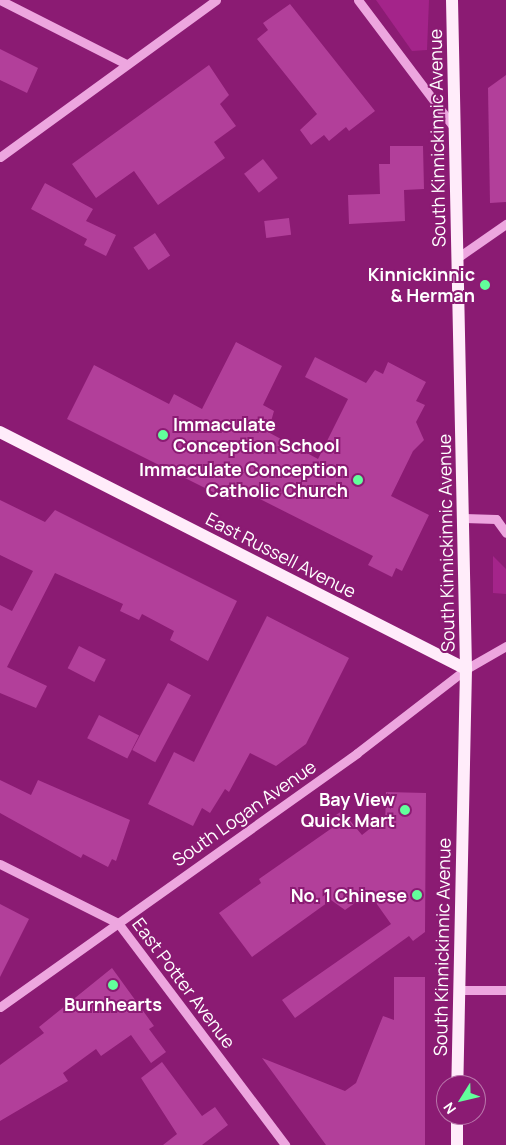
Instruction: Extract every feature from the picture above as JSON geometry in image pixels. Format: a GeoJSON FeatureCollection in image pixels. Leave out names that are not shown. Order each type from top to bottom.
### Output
{"type":"FeatureCollection","features":[{"type":"Feature","properties":{"kind":"main road","name":"South Kinnickinnic Avenue"},"geometry":{"type":"LineString","coordinates":[[452,0],[453,126],[464,518],[466,668],[457,1075]]}},
{"type":"Feature","properties":{"kind":"main road","name":"East Russell Avenue"},"geometry":{"type":"LineString","coordinates":[[0,432],[466,668]]}},
{"type":"Feature","properties":{"kind":"main road"},"geometry":{"type":"LineString","coordinates":[[457,1125],[457,1145]]}},
{"type":"Feature","properties":{"kind":"street"},"geometry":{"type":"LineString","coordinates":[[0,0],[126,64]]}},
{"type":"Feature","properties":{"kind":"street"},"geometry":{"type":"LineString","coordinates":[[0,157],[216,0]]}},
{"type":"Feature","properties":{"kind":"street"},"geometry":{"type":"LineString","coordinates":[[358,0],[453,126]]}},
{"type":"Feature","properties":{"kind":"street"},"geometry":{"type":"LineString","coordinates":[[457,258],[506,224]]}},
{"type":"Feature","properties":{"kind":"street"},"geometry":{"type":"LineString","coordinates":[[464,518],[496,519],[506,533]]}},
{"type":"Feature","properties":{"kind":"street","name":"South Logan Avenue"},"geometry":{"type":"LineString","coordinates":[[0,1007],[365,747],[466,668],[506,646]]}},
{"type":"Feature","properties":{"kind":"street","name":"East Potter Avenue"},"geometry":{"type":"LineString","coordinates":[[0,864],[118,923],[285,1145]]}},
{"type":"Feature","properties":{"kind":"street"},"geometry":{"type":"LineString","coordinates":[[458,990],[506,990]]}},
{"type":"Feature","properties":{"kind":"shaded area"},"geometry":{"type":"Polygon","coordinates":[[[376,0],[429,0],[427,50],[412,51],[376,0]]]}},
{"type":"Feature","properties":{"kind":"shaded area"},"geometry":{"type":"Polygon","coordinates":[[[493,556],[506,569],[506,594],[493,593],[493,556]]]}},
{"type":"Feature","properties":{"kind":"building"},"geometry":{"type":"Polygon","coordinates":[[[290,4],[375,111],[349,131],[346,127],[329,141],[324,135],[311,145],[300,130],[317,114],[257,39],[268,30],[263,23],[290,4]]]}},
{"type":"Feature","properties":{"kind":"building"},"geometry":{"type":"Polygon","coordinates":[[[0,49],[38,68],[27,93],[0,80],[0,49]]]}},
{"type":"Feature","properties":{"kind":"building"},"geometry":{"type":"Polygon","coordinates":[[[209,65],[229,95],[220,104],[236,126],[214,142],[225,158],[158,205],[134,171],[96,198],[72,164],[209,65]]]}},
{"type":"Feature","properties":{"kind":"building"},"geometry":{"type":"Polygon","coordinates":[[[506,75],[506,202],[490,203],[488,88],[506,75]]]}},
{"type":"Feature","properties":{"kind":"building"},"geometry":{"type":"Polygon","coordinates":[[[390,146],[423,146],[424,189],[404,190],[405,221],[349,224],[348,195],[380,194],[379,164],[390,164],[390,146]]]}},
{"type":"Feature","properties":{"kind":"building"},"geometry":{"type":"Polygon","coordinates":[[[263,159],[278,178],[259,193],[244,174],[263,159]]]}},
{"type":"Feature","properties":{"kind":"building"},"geometry":{"type":"Polygon","coordinates":[[[45,183],[93,209],[86,221],[116,235],[106,256],[84,245],[87,239],[31,209],[45,183]]]}},
{"type":"Feature","properties":{"kind":"building"},"geometry":{"type":"Polygon","coordinates":[[[289,218],[291,235],[266,238],[264,221],[289,218]]]}},
{"type":"Feature","properties":{"kind":"building"},"geometry":{"type":"Polygon","coordinates":[[[155,233],[170,255],[149,270],[133,248],[155,233]]]}},
{"type":"Feature","properties":{"kind":"building"},"geometry":{"type":"Polygon","coordinates":[[[236,342],[282,366],[263,405],[274,411],[268,432],[318,459],[348,399],[305,377],[315,357],[366,383],[375,370],[383,374],[388,362],[426,382],[416,401],[425,405],[416,422],[424,440],[413,451],[391,496],[429,515],[402,571],[396,568],[392,577],[368,565],[373,556],[236,487],[229,500],[67,419],[94,365],[169,404],[174,394],[202,409],[236,342]]]}},
{"type":"Feature","properties":{"kind":"building"},"geometry":{"type":"Polygon","coordinates":[[[0,500],[45,522],[55,510],[237,601],[208,661],[170,640],[174,631],[142,614],[139,620],[120,611],[123,604],[55,573],[7,667],[47,686],[36,708],[0,693],[0,605],[12,611],[33,571],[0,555],[0,500]]]}},
{"type":"Feature","properties":{"kind":"building"},"geometry":{"type":"Polygon","coordinates":[[[267,616],[349,658],[306,744],[276,766],[250,753],[229,792],[225,789],[210,813],[202,808],[193,826],[148,804],[174,752],[194,762],[267,616]]]}},
{"type":"Feature","properties":{"kind":"building"},"geometry":{"type":"Polygon","coordinates":[[[79,646],[106,660],[94,682],[68,668],[79,646]]]}},
{"type":"Feature","properties":{"kind":"building"},"geometry":{"type":"Polygon","coordinates":[[[168,683],[191,695],[155,762],[132,750],[168,683]]]}},
{"type":"Feature","properties":{"kind":"building"},"geometry":{"type":"Polygon","coordinates":[[[99,715],[139,735],[127,759],[87,738],[99,715]]]}},
{"type":"Feature","properties":{"kind":"building"},"geometry":{"type":"Polygon","coordinates":[[[0,780],[31,795],[38,780],[130,820],[116,861],[112,859],[108,867],[83,854],[81,858],[0,813],[0,780]]]}},
{"type":"Feature","properties":{"kind":"building"},"geometry":{"type":"Polygon","coordinates":[[[386,792],[426,793],[425,932],[413,941],[409,936],[295,1018],[282,1000],[391,924],[369,893],[345,910],[331,900],[252,957],[219,913],[261,883],[259,879],[332,828],[327,821],[342,811],[362,835],[372,827],[385,827],[386,792]]]}},
{"type":"Feature","properties":{"kind":"building"},"geometry":{"type":"Polygon","coordinates":[[[0,904],[29,919],[0,977],[0,904]]]}},
{"type":"Feature","properties":{"kind":"building"},"geometry":{"type":"Polygon","coordinates":[[[112,968],[154,1026],[149,1029],[166,1052],[151,1063],[131,1035],[101,1056],[96,1049],[63,1073],[68,1081],[0,1121],[0,1065],[44,1033],[39,1027],[112,968]]]}},
{"type":"Feature","properties":{"kind":"building"},"geometry":{"type":"Polygon","coordinates":[[[394,977],[425,977],[425,1145],[326,1145],[262,1058],[345,1091],[356,1083],[383,1016],[394,1020],[394,977]]]}},
{"type":"Feature","properties":{"kind":"building"},"geometry":{"type":"Polygon","coordinates":[[[162,1062],[202,1116],[215,1107],[228,1125],[202,1145],[163,1145],[177,1134],[141,1078],[162,1062]]]}},
{"type":"Feature","properties":{"kind":"place","name":"Kinnickinnic & Herman"},"geometry":{"type":"Point","coordinates":[485,285]}},
{"type":"Feature","properties":{"kind":"place","name":"Immaculate Conception School"},"geometry":{"type":"Point","coordinates":[163,435]}},
{"type":"Feature","properties":{"kind":"place","name":"Immaculate Conception Catholic Church"},"geometry":{"type":"Point","coordinates":[358,480]}},
{"type":"Feature","properties":{"kind":"place","name":"Bay View Quick Mart"},"geometry":{"type":"Point","coordinates":[405,810]}},
{"type":"Feature","properties":{"kind":"place","name":"No. 1 Chinese"},"geometry":{"type":"Point","coordinates":[417,895]}},
{"type":"Feature","properties":{"kind":"place","name":"Burnhearts"},"geometry":{"type":"Point","coordinates":[113,985]}}]}
